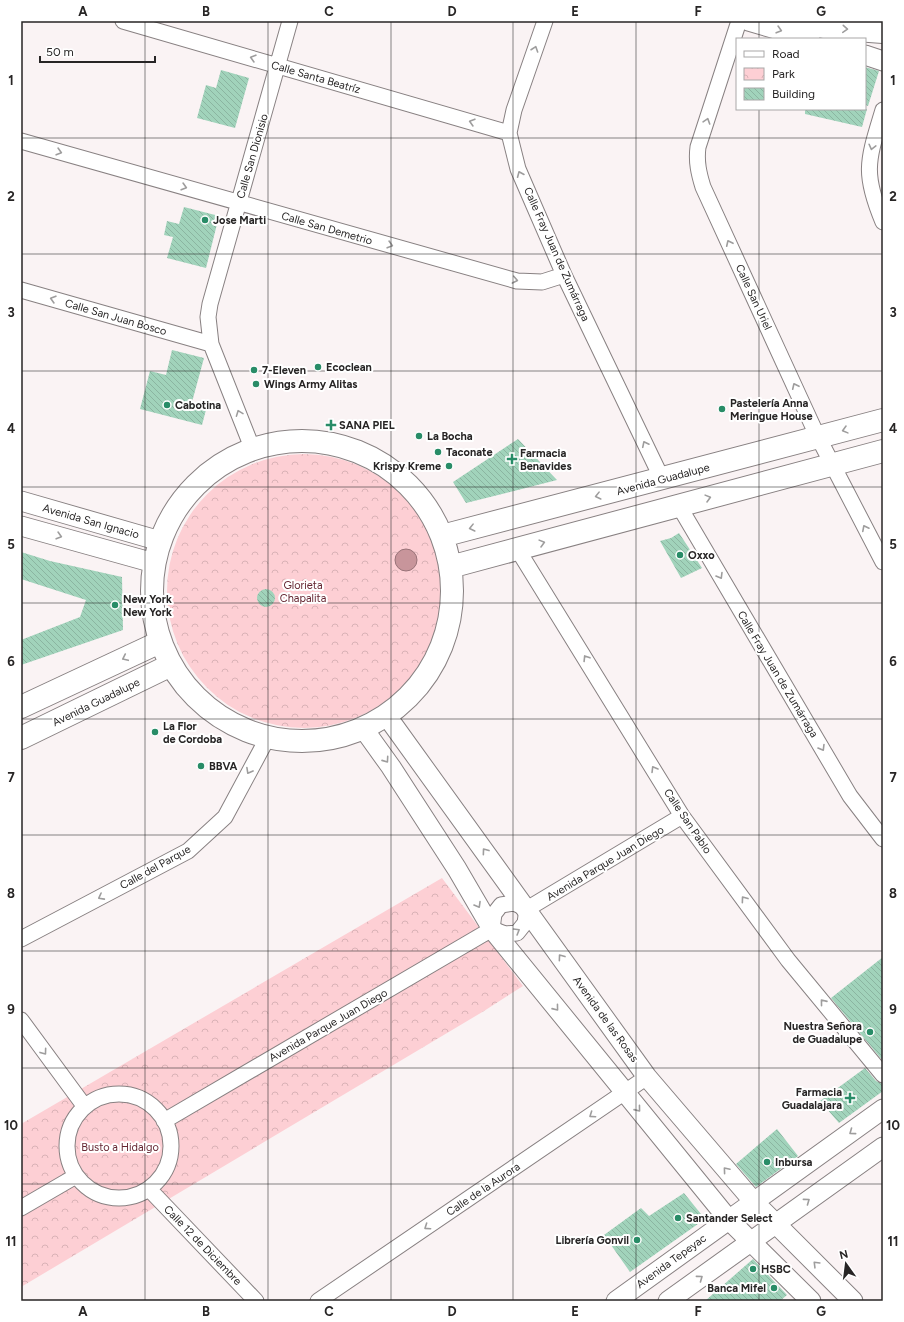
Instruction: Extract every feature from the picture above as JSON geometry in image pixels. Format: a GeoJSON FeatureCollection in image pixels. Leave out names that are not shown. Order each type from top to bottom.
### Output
{"type":"FeatureCollection","features":[{"type":"Feature","properties":{"kind":"main road"},"geometry":{"type":"LineString","coordinates":[[792,21],[829,28],[883,32]]}},
{"type":"Feature","properties":{"kind":"main road","name":"Avenida Guadalupe"},"geometry":{"type":"LineString","coordinates":[[442,536],[883,420]]}},
{"type":"Feature","properties":{"kind":"main road"},"geometry":{"type":"LineString","coordinates":[[314,442],[355,451],[378,462],[399,477],[417,495],[431,514],[442,536],[450,567],[452,595],[449,623],[440,650],[426,675],[413,691],[386,715],[363,728],[340,736],[316,740],[292,740],[268,737],[239,727],[212,712],[189,691],[171,666],[160,642],[153,616],[152,596],[154,563],[160,541],[173,514],[196,485],[226,462],[253,450],[273,444],[314,442]]}},
{"type":"Feature","properties":{"kind":"main road"},"geometry":{"type":"LineString","coordinates":[[450,567],[883,451]]}},
{"type":"Feature","properties":{"kind":"main road"},"geometry":{"type":"LineString","coordinates":[[21,707],[160,642]]}},
{"type":"Feature","properties":{"kind":"main road","name":"Avenida Guadalupe"},"geometry":{"type":"LineString","coordinates":[[21,738],[171,666]]}},
{"type":"Feature","properties":{"kind":"street","name":"Calle Santa Beatríz"},"geometry":{"type":"LineString","coordinates":[[123,21],[509,132]]}},
{"type":"Feature","properties":{"kind":"street","name":"Calle San Dionisio"},"geometry":{"type":"LineString","coordinates":[[253,450],[211,344],[208,317],[210,304],[238,202],[290,21]]}},
{"type":"Feature","properties":{"kind":"street","name":"Calle Fray Juan de Zumárraga"},"geometry":{"type":"LineString","coordinates":[[545,21],[514,110],[509,132],[518,169],[564,275],[662,479]]}},
{"type":"Feature","properties":{"kind":"street","name":"Calle San Uriel"},"geometry":{"type":"LineString","coordinates":[[739,21],[698,147],[697,159],[699,173],[703,187],[818,437],[883,562]]}},
{"type":"Feature","properties":{"kind":"street"},"geometry":{"type":"LineString","coordinates":[[748,21],[807,38]]}},
{"type":"Feature","properties":{"kind":"street"},"geometry":{"type":"LineString","coordinates":[[866,55],[883,61]]}},
{"type":"Feature","properties":{"kind":"street"},"geometry":{"type":"LineString","coordinates":[[883,110],[873,142],[868,171],[870,185],[883,222]]}},
{"type":"Feature","properties":{"kind":"street","name":"Calle San Demetrio"},"geometry":{"type":"LineString","coordinates":[[21,141],[517,281],[542,282],[564,275]]}},
{"type":"Feature","properties":{"kind":"street","name":"Calle San Juan Bosco"},"geometry":{"type":"LineString","coordinates":[[21,290],[211,344]]}},
{"type":"Feature","properties":{"kind":"street","name":"Avenida San Ignacio"},"geometry":{"type":"LineString","coordinates":[[21,501],[160,541]]}},
{"type":"Feature","properties":{"kind":"street","name":"Calle Fray Juan de Zumárraga"},"geometry":{"type":"LineString","coordinates":[[679,506],[850,796],[883,839]]}},
{"type":"Feature","properties":{"kind":"street"},"geometry":{"type":"LineString","coordinates":[[21,526],[154,563]]}},
{"type":"Feature","properties":{"kind":"street","name":"Calle San Pablo"},"geometry":{"type":"LineString","coordinates":[[518,550],[682,816],[788,960],[883,1076]]}},
{"type":"Feature","properties":{"kind":"street","name":"Avenida de las Rosas"},"geometry":{"type":"LineString","coordinates":[[386,715],[647,1077],[754,1202],[853,1301]]}},
{"type":"Feature","properties":{"kind":"street"},"geometry":{"type":"LineString","coordinates":[[363,728],[453,862],[492,930],[729,1220],[811,1301]]}},
{"type":"Feature","properties":{"kind":"street","name":"Calle del Parque"},"geometry":{"type":"LineString","coordinates":[[21,939],[188,851],[225,816],[268,737]]}},
{"type":"Feature","properties":{"kind":"street","name":"Avenida Parque Juan Diego"},"geometry":{"type":"LineString","coordinates":[[527,909],[682,816]]}},
{"type":"Feature","properties":{"kind":"street"},"geometry":{"type":"LineString","coordinates":[[514,903],[527,909],[525,923],[517,933],[505,934],[492,930],[494,914],[501,905],[514,903]]}},
{"type":"Feature","properties":{"kind":"street","name":"Avenida Parque Juan Diego"},"geometry":{"type":"LineString","coordinates":[[164,1122],[492,930]]}},
{"type":"Feature","properties":{"kind":"street"},"geometry":{"type":"LineString","coordinates":[[21,1020],[85,1107]]}},
{"type":"Feature","properties":{"kind":"street","name":"Calle de la Aurora"},"geometry":{"type":"LineString","coordinates":[[318,1301],[647,1077]]}},
{"type":"Feature","properties":{"kind":"street"},"geometry":{"type":"LineString","coordinates":[[128,1095],[149,1105],[158,1112],[164,1122],[171,1142],[169,1158],[163,1173],[149,1189],[127,1198],[116,1198],[93,1192],[76,1176],[68,1156],[66,1146],[72,1124],[85,1107],[105,1096],[128,1095]]}},
{"type":"Feature","properties":{"kind":"street","name":"Avenida Tepeyac"},"geometry":{"type":"LineString","coordinates":[[616,1301],[883,1109]]}},
{"type":"Feature","properties":{"kind":"street"},"geometry":{"type":"LineString","coordinates":[[668,1301],[883,1147]]}},
{"type":"Feature","properties":{"kind":"street"},"geometry":{"type":"LineString","coordinates":[[21,1208],[76,1176]]}},
{"type":"Feature","properties":{"kind":"street","name":"Calle 12 de Diciembre"},"geometry":{"type":"LineString","coordinates":[[149,1189],[256,1301]]}},
{"type":"Feature","properties":{"kind":"green space","name":"Glorieta Chapalita"},"geometry":{"type":"Polygon","coordinates":[[[304,454],[331,457],[356,464],[380,477],[401,494],[418,515],[431,539],[438,564],[441,591],[438,618],[431,643],[418,667],[401,688],[380,705],[356,718],[331,725],[304,728],[277,725],[252,718],[228,705],[207,688],[190,667],[177,643],[170,618],[167,591],[170,564],[177,539],[190,515],[207,494],[228,477],[252,464],[277,457],[304,454]]]}},
{"type":"Feature","properties":{"kind":"green space","name":"Busto a Hidalgo"},"geometry":{"type":"Polygon","coordinates":[[[442,878],[523,986],[484,1011],[21,1287],[21,1124],[442,878]]]}},
{"type":"Feature","properties":{"kind":"shaded area"},"geometry":{"type":"Polygon","coordinates":[[[406,549],[414,552],[417,560],[414,568],[406,571],[398,568],[395,560],[398,552],[406,549]]]}},
{"type":"Feature","properties":{"kind":"building"},"geometry":{"type":"Polygon","coordinates":[[[866,67],[879,71],[868,106],[866,105],[866,67]]]}},
{"type":"Feature","properties":{"kind":"building"},"geometry":{"type":"Polygon","coordinates":[[[221,70],[249,78],[235,128],[197,118],[206,85],[216,88],[221,70]]]}},
{"type":"Feature","properties":{"kind":"building"},"geometry":{"type":"Polygon","coordinates":[[[867,109],[862,127],[805,114],[805,110],[867,109]]]}},
{"type":"Feature","properties":{"kind":"building"},"geometry":{"type":"Polygon","coordinates":[[[184,207],[219,216],[206,268],[167,258],[173,237],[164,235],[167,221],[179,224],[184,207]]]}},
{"type":"Feature","properties":{"kind":"building"},"geometry":{"type":"Polygon","coordinates":[[[172,350],[204,358],[192,402],[207,406],[202,425],[140,409],[150,371],[166,375],[172,350]]]}},
{"type":"Feature","properties":{"kind":"building","name":"Farmacia Benavides"},"geometry":{"type":"Polygon","coordinates":[[[518,439],[557,480],[466,503],[453,482],[518,439]]]}},
{"type":"Feature","properties":{"kind":"building","name":"Oxxo"},"geometry":{"type":"Polygon","coordinates":[[[679,533],[702,568],[681,578],[660,541],[671,538],[679,533]]]}},
{"type":"Feature","properties":{"kind":"building"},"geometry":{"type":"Polygon","coordinates":[[[21,552],[50,561],[122,577],[123,630],[21,665],[21,640],[80,617],[86,600],[21,579],[21,552]]]}},
{"type":"Feature","properties":{"kind":"building"},"geometry":{"type":"Polygon","coordinates":[[[266,589],[270,590],[274,594],[274,602],[270,606],[266,607],[262,606],[258,602],[257,598],[258,594],[262,590],[266,589]]]}},
{"type":"Feature","properties":{"kind":"building","name":"Nuestra Señora de Guadalupe"},"geometry":{"type":"Polygon","coordinates":[[[883,957],[883,1061],[831,998],[883,957]]]}},
{"type":"Feature","properties":{"kind":"building","name":"Farmacia Guadalajara"},"geometry":{"type":"Polygon","coordinates":[[[865,1068],[876,1081],[883,1084],[883,1091],[839,1123],[820,1101],[865,1068]]]}},
{"type":"Feature","properties":{"kind":"building","name":"Inbursa"},"geometry":{"type":"Polygon","coordinates":[[[777,1129],[798,1156],[756,1187],[736,1164],[777,1129]]]}},
{"type":"Feature","properties":{"kind":"building","name":"Librería Gonvil"},"geometry":{"type":"Polygon","coordinates":[[[684,1193],[705,1219],[630,1272],[604,1235],[641,1208],[649,1216],[684,1193]]]}},
{"type":"Feature","properties":{"kind":"building","name":"HSBC"},"geometry":{"type":"Polygon","coordinates":[[[753,1259],[787,1295],[780,1301],[705,1301],[753,1259]]]}},
{"type":"Feature","properties":{"kind":"place","name":"Jose Marti"},"geometry":{"type":"Point","coordinates":[205,220]}},
{"type":"Feature","properties":{"kind":"place","name":"Ecoclean"},"geometry":{"type":"Point","coordinates":[318,367]}},
{"type":"Feature","properties":{"kind":"place","name":"7-Eleven"},"geometry":{"type":"Point","coordinates":[254,370]}},
{"type":"Feature","properties":{"kind":"place","name":"Wings Army Alitas"},"geometry":{"type":"Point","coordinates":[256,384]}},
{"type":"Feature","properties":{"kind":"place","name":"Cabotina"},"geometry":{"type":"Point","coordinates":[167,405]}},
{"type":"Feature","properties":{"kind":"place","name":"Pastelería Anna Meringue House"},"geometry":{"type":"Point","coordinates":[722,409]}},
{"type":"Feature","properties":{"kind":"place","name":"SANA PIEL"},"geometry":{"type":"Point","coordinates":[331,425]}},
{"type":"Feature","properties":{"kind":"place","name":"La Bocha"},"geometry":{"type":"Point","coordinates":[419,436]}},
{"type":"Feature","properties":{"kind":"place","name":"Taconate"},"geometry":{"type":"Point","coordinates":[438,452]}},
{"type":"Feature","properties":{"kind":"place","name":"Farmacia Benavides"},"geometry":{"type":"Point","coordinates":[512,459]}},
{"type":"Feature","properties":{"kind":"place","name":"Krispy Kreme"},"geometry":{"type":"Point","coordinates":[449,466]}},
{"type":"Feature","properties":{"kind":"place","name":"Oxxo"},"geometry":{"type":"Point","coordinates":[680,555]}},
{"type":"Feature","properties":{"kind":"place","name":"New York New York"},"geometry":{"type":"Point","coordinates":[115,605]}},
{"type":"Feature","properties":{"kind":"place","name":"La Flor de Cordoba"},"geometry":{"type":"Point","coordinates":[155,732]}},
{"type":"Feature","properties":{"kind":"place","name":"BBVA"},"geometry":{"type":"Point","coordinates":[201,766]}},
{"type":"Feature","properties":{"kind":"place","name":"Nuestra Señora de Guadalupe"},"geometry":{"type":"Point","coordinates":[870,1032]}},
{"type":"Feature","properties":{"kind":"place","name":"Farmacia Guadalajara"},"geometry":{"type":"Point","coordinates":[850,1098]}},
{"type":"Feature","properties":{"kind":"place","name":"Inbursa"},"geometry":{"type":"Point","coordinates":[767,1162]}},
{"type":"Feature","properties":{"kind":"place","name":"Santander Select"},"geometry":{"type":"Point","coordinates":[678,1218]}},
{"type":"Feature","properties":{"kind":"place","name":"Librería Gonvil"},"geometry":{"type":"Point","coordinates":[637,1240]}},
{"type":"Feature","properties":{"kind":"place","name":"HSBC"},"geometry":{"type":"Point","coordinates":[753,1269]}},
{"type":"Feature","properties":{"kind":"place","name":"Banca Mifel"},"geometry":{"type":"Point","coordinates":[774,1288]}}]}
